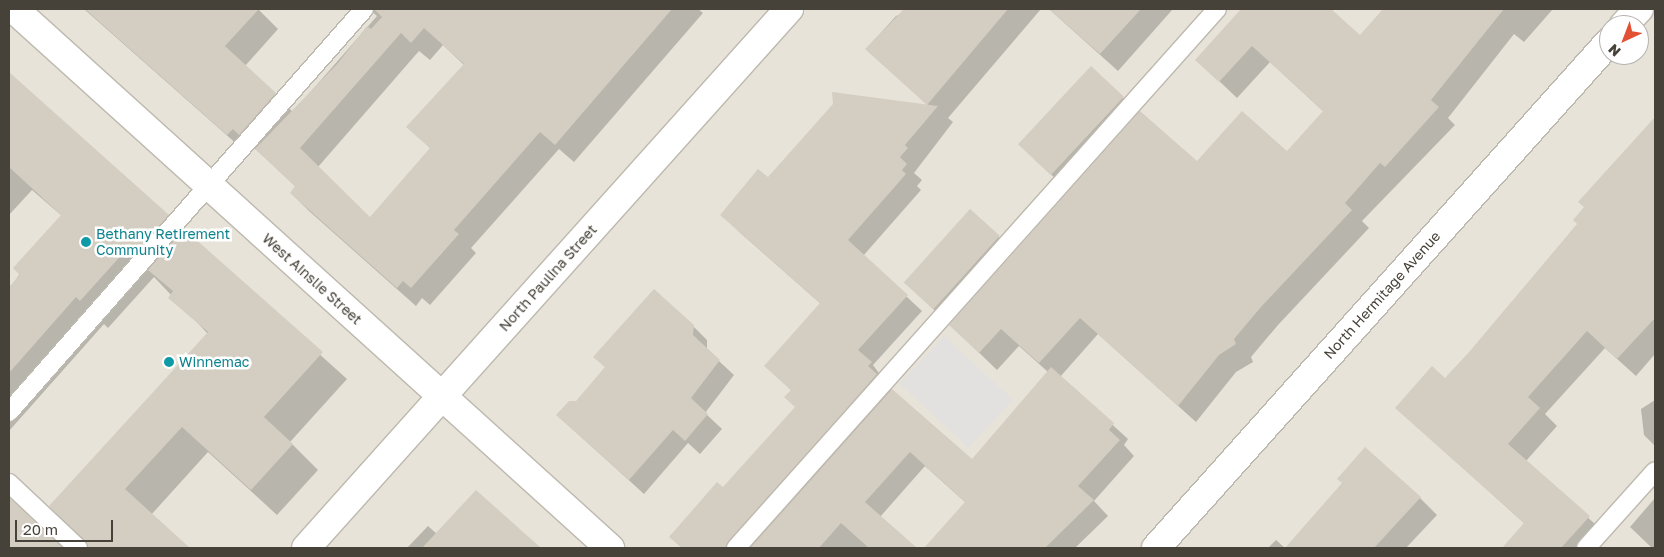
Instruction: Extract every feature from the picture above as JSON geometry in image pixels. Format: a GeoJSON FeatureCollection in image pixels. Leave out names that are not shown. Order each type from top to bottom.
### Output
{"type":"FeatureCollection","features":[{"type":"Feature","properties":{"kind":"street","name":"West Ainslie Street"},"geometry":{"type":"LineString","coordinates":[[14,9],[610,548]]}},
{"type":"Feature","properties":{"kind":"street","name":"North Paulina Street"},"geometry":{"type":"LineString","coordinates":[[306,548],[789,9]]}},
{"type":"Feature","properties":{"kind":"street","name":"North Hermitage Avenue"},"geometry":{"type":"LineString","coordinates":[[1156,548],[1599,53]]}},
{"type":"Feature","properties":{"kind":"lane"},"geometry":{"type":"LineString","coordinates":[[9,412],[364,9]]}},
{"type":"Feature","properties":{"kind":"lane"},"geometry":{"type":"LineString","coordinates":[[736,548],[1217,9]]}},
{"type":"Feature","properties":{"kind":"lane"},"geometry":{"type":"LineString","coordinates":[[1586,548],[1655,471]]}},
{"type":"Feature","properties":{"kind":"lane"},"geometry":{"type":"LineString","coordinates":[[9,483],[78,548]]}},
{"type":"Feature","properties":{"kind":"shaded area"},"geometry":{"type":"Polygon","coordinates":[[[14,9],[1655,9],[1655,548],[80,548],[9,484],[9,14],[14,9]]]}},
{"type":"Feature","properties":{"kind":"shaded area"},"geometry":{"type":"Polygon","coordinates":[[[944,336],[1013,400],[968,448],[900,384],[944,336]]]}},
{"type":"Feature","properties":{"kind":"building"},"geometry":{"type":"Polygon","coordinates":[[[85,9],[259,9],[225,46],[276,93],[239,135],[233,129],[227,135],[85,9]]]}},
{"type":"Feature","properties":{"kind":"building"},"geometry":{"type":"Polygon","coordinates":[[[374,9],[672,9],[555,145],[540,132],[454,230],[459,234],[411,288],[403,281],[397,288],[290,193],[295,186],[255,149],[338,63],[367,26],[371,29],[382,17],[374,9]],[[424,28],[411,43],[401,33],[300,148],[370,217],[430,148],[406,127],[464,64],[424,28]]]}},
{"type":"Feature","properties":{"kind":"building"},"geometry":{"type":"Polygon","coordinates":[[[904,9],[1008,9],[927,105],[865,49],[904,9]]]}},
{"type":"Feature","properties":{"kind":"building"},"geometry":{"type":"Polygon","coordinates":[[[1049,9],[1141,9],[1100,54],[1049,9]]]}},
{"type":"Feature","properties":{"kind":"building"},"geometry":{"type":"Polygon","coordinates":[[[1241,9],[1331,9],[1360,35],[1383,9],[1504,9],[1431,100],[1439,107],[1385,167],[1380,163],[1345,203],[1352,210],[1261,307],[1234,339],[1236,344],[1219,355],[1178,406],[1080,318],[1039,363],[1001,329],[979,353],[949,325],[1140,111],[1197,161],[1242,111],[1287,151],[1323,111],[1252,46],[1219,82],[1195,60],[1241,9]]]}},
{"type":"Feature","properties":{"kind":"building"},"geometry":{"type":"Polygon","coordinates":[[[1091,66],[1124,97],[1051,175],[1018,144],[1091,66]]]}},
{"type":"Feature","properties":{"kind":"building","name":"Bethany Retirement Community"},"geometry":{"type":"Polygon","coordinates":[[[9,72],[169,215],[132,256],[126,250],[80,301],[76,297],[9,373],[9,287],[20,275],[13,268],[61,215],[9,167],[9,72]]]}},
{"type":"Feature","properties":{"kind":"building"},"geometry":{"type":"Polygon","coordinates":[[[832,92],[938,106],[905,145],[908,148],[900,157],[907,164],[902,170],[906,174],[848,240],[908,295],[858,350],[872,362],[868,366],[877,374],[726,548],[682,548],[669,537],[717,482],[723,487],[795,407],[784,397],[791,390],[764,366],[820,303],[720,215],[758,169],[768,177],[833,104],[832,92]]]}},
{"type":"Feature","properties":{"kind":"building"},"geometry":{"type":"Polygon","coordinates":[[[1655,117],[1655,318],[1617,359],[1587,331],[1528,397],[1540,408],[1508,444],[1590,516],[1561,548],[1502,548],[1524,523],[1395,408],[1432,366],[1445,378],[1470,351],[1577,224],[1573,220],[1584,207],[1578,202],[1655,117]]]}},
{"type":"Feature","properties":{"kind":"building"},"geometry":{"type":"Polygon","coordinates":[[[970,209],[1000,236],[933,309],[904,283],[970,209]]]}},
{"type":"Feature","properties":{"kind":"building"},"geometry":{"type":"Polygon","coordinates":[[[184,229],[323,352],[264,417],[293,444],[251,490],[182,427],[125,489],[190,548],[88,548],[49,506],[208,332],[168,298],[173,291],[148,270],[184,229]]]}},
{"type":"Feature","properties":{"kind":"building"},"geometry":{"type":"Polygon","coordinates":[[[654,289],[694,325],[693,335],[720,360],[691,398],[708,414],[685,441],[673,430],[629,480],[556,415],[569,401],[576,401],[605,367],[593,357],[654,289]]]}},
{"type":"Feature","properties":{"kind":"building"},"geometry":{"type":"Polygon","coordinates":[[[1051,367],[1114,423],[1109,430],[1120,440],[1078,486],[1094,500],[1045,548],[924,548],[965,502],[910,452],[865,502],[917,548],[869,548],[841,523],[819,548],[750,548],[892,389],[972,459],[1051,367]]]}},
{"type":"Feature","properties":{"kind":"building"},"geometry":{"type":"Polygon","coordinates":[[[1365,447],[1421,497],[1374,548],[1285,548],[1342,483],[1337,479],[1365,447]]]}},
{"type":"Feature","properties":{"kind":"building"},"geometry":{"type":"Polygon","coordinates":[[[476,490],[541,548],[422,548],[476,490]]]}},
{"type":"Feature","properties":{"kind":"building"},"geometry":{"type":"Polygon","coordinates":[[[9,497],[63,548],[9,548],[9,497]]]}},
{"type":"Feature","properties":{"kind":"place","name":"Bethany Retirement Community"},"geometry":{"type":"Point","coordinates":[86,242]}},
{"type":"Feature","properties":{"kind":"place","name":"Winnemac"},"geometry":{"type":"Point","coordinates":[169,362]}}]}
